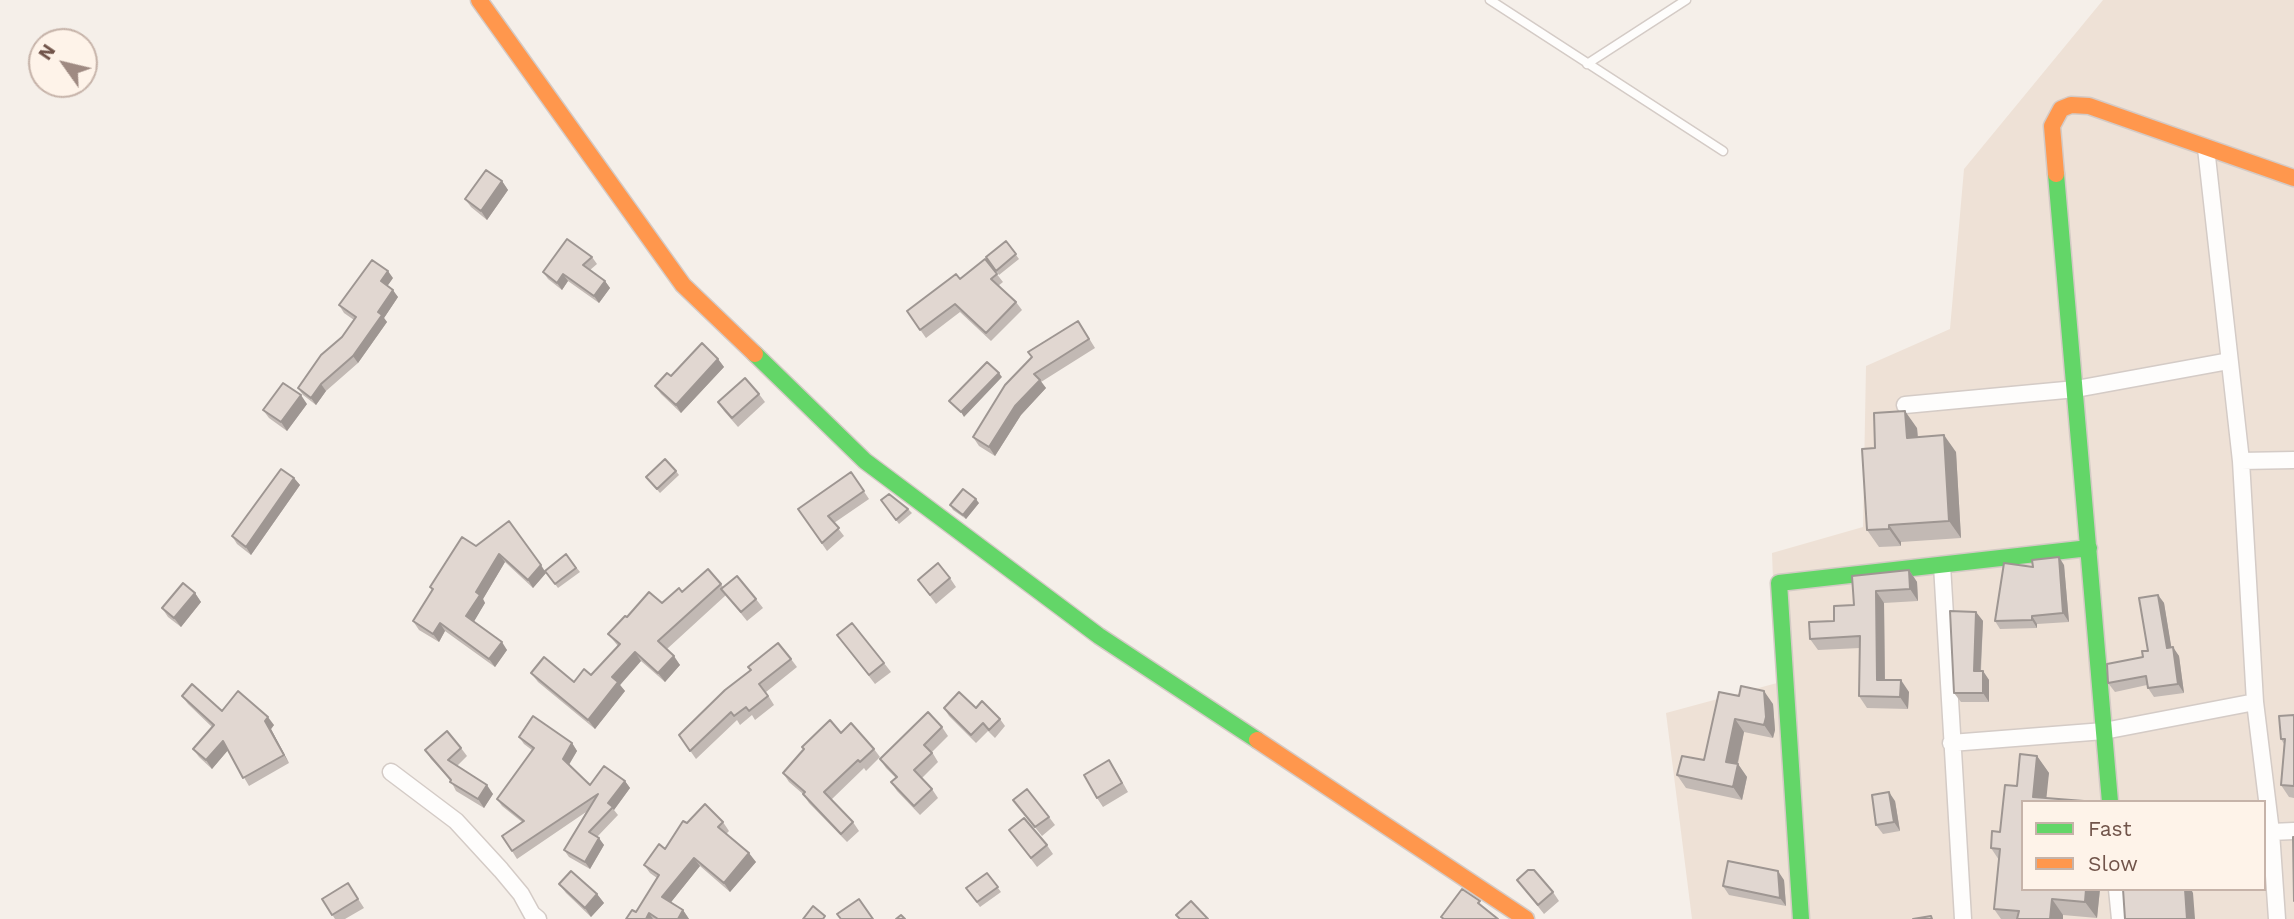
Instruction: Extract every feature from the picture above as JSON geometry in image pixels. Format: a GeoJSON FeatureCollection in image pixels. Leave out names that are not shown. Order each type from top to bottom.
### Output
{"type":"FeatureCollection","features":[{"type":"Feature","properties":{"kind":"street"},"geometry":{"type":"LineString","coordinates":[[479,0],[683,285],[865,461],[1099,636],[1526,919]]}},
{"type":"Feature","properties":{"kind":"street"},"geometry":{"type":"LineString","coordinates":[[2110,800],[2052,125],[2055,115],[2062,108],[2070,104],[2089,106],[2294,178]]}},
{"type":"Feature","properties":{"kind":"street"},"geometry":{"type":"LineString","coordinates":[[2206,148],[2241,461],[2255,702],[2271,832],[2277,919]]}},
{"type":"Feature","properties":{"kind":"street"},"geometry":{"type":"LineString","coordinates":[[1905,405],[2076,389],[2229,361]]}},
{"type":"Feature","properties":{"kind":"street"},"geometry":{"type":"LineString","coordinates":[[2241,461],[2294,460]]}},
{"type":"Feature","properties":{"kind":"street"},"geometry":{"type":"LineString","coordinates":[[1801,919],[1779,583],[2089,548]]}},
{"type":"Feature","properties":{"kind":"street"},"geometry":{"type":"LineString","coordinates":[[1942,565],[1963,919]]}},
{"type":"Feature","properties":{"kind":"street"},"geometry":{"type":"LineString","coordinates":[[1951,743],[2104,731],[2255,702]]}},
{"type":"Feature","properties":{"kind":"street"},"geometry":{"type":"LineString","coordinates":[[390,772],[456,821],[501,870],[538,919]]}},
{"type":"Feature","properties":{"kind":"street"},"geometry":{"type":"LineString","coordinates":[[2271,832],[2294,831]]}},
{"type":"Feature","properties":{"kind":"street"},"geometry":{"type":"LineString","coordinates":[[2117,891],[2120,919]]}},
{"type":"Feature","properties":{"kind":"lane"},"geometry":{"type":"LineString","coordinates":[[1490,0],[1723,151]]}},
{"type":"Feature","properties":{"kind":"lane"},"geometry":{"type":"LineString","coordinates":[[1587,64],[1686,0]]}},
{"type":"Feature","properties":{"kind":"shaded area"},"geometry":{"type":"Polygon","coordinates":[[[2103,0],[2294,0],[2294,919],[1692,919],[1666,713],[1777,683],[1772,553],[1863,527],[1866,366],[1950,329],[1964,169],[2103,0]]]}},
{"type":"Feature","properties":{"kind":"building"},"geometry":{"type":"Polygon","coordinates":[[[486,170],[502,181],[481,211],[465,199],[486,170]]]}},
{"type":"Feature","properties":{"kind":"building"},"geometry":{"type":"Polygon","coordinates":[[[567,239],[592,257],[583,265],[605,281],[594,296],[563,274],[557,283],[543,272],[567,239]]]}},
{"type":"Feature","properties":{"kind":"building"},"geometry":{"type":"Polygon","coordinates":[[[1006,241],[1016,254],[996,271],[986,257],[1006,241]]]}},
{"type":"Feature","properties":{"kind":"building"},"geometry":{"type":"Polygon","coordinates":[[[985,259],[997,274],[991,279],[1016,302],[986,333],[955,304],[920,330],[907,311],[956,274],[960,279],[985,259]]]}},
{"type":"Feature","properties":{"kind":"building"},"geometry":{"type":"Polygon","coordinates":[[[372,260],[388,271],[381,281],[393,290],[378,312],[382,315],[353,356],[321,384],[311,398],[298,388],[321,355],[342,337],[356,317],[339,305],[372,260]]]}},
{"type":"Feature","properties":{"kind":"building"},"geometry":{"type":"Polygon","coordinates":[[[1078,321],[1089,339],[1034,374],[1040,380],[1015,406],[989,447],[973,437],[1005,385],[1032,357],[1028,352],[1078,321]]]}},
{"type":"Feature","properties":{"kind":"building"},"geometry":{"type":"Polygon","coordinates":[[[702,343],[718,359],[676,405],[655,386],[667,373],[671,376],[702,343]]]}},
{"type":"Feature","properties":{"kind":"building"},"geometry":{"type":"Polygon","coordinates":[[[987,362],[999,373],[961,412],[949,401],[987,362]]]}},
{"type":"Feature","properties":{"kind":"building"},"geometry":{"type":"Polygon","coordinates":[[[745,378],[759,394],[732,418],[718,402],[745,378]]]}},
{"type":"Feature","properties":{"kind":"building"},"geometry":{"type":"Polygon","coordinates":[[[283,383],[301,395],[281,422],[263,410],[283,383]]]}},
{"type":"Feature","properties":{"kind":"building"},"geometry":{"type":"Polygon","coordinates":[[[1905,411],[1907,438],[1944,435],[1949,521],[1889,525],[1889,529],[1867,530],[1862,449],[1875,448],[1874,413],[1905,411]]]}},
{"type":"Feature","properties":{"kind":"building"},"geometry":{"type":"Polygon","coordinates":[[[665,459],[676,471],[657,489],[646,477],[665,459]]]}},
{"type":"Feature","properties":{"kind":"building"},"geometry":{"type":"Polygon","coordinates":[[[281,469],[294,478],[246,547],[232,536],[281,469]]]}},
{"type":"Feature","properties":{"kind":"building"},"geometry":{"type":"Polygon","coordinates":[[[851,472],[864,491],[828,516],[839,528],[822,543],[798,509],[851,472]]]}},
{"type":"Feature","properties":{"kind":"building"},"geometry":{"type":"Polygon","coordinates":[[[963,489],[976,499],[963,515],[950,505],[963,489]]]}},
{"type":"Feature","properties":{"kind":"building"},"geometry":{"type":"Polygon","coordinates":[[[889,494],[908,509],[896,520],[881,500],[889,494]]]}},
{"type":"Feature","properties":{"kind":"building"},"geometry":{"type":"Polygon","coordinates":[[[509,521],[541,565],[528,580],[499,554],[476,592],[480,595],[466,616],[502,642],[489,659],[440,623],[433,634],[413,621],[433,589],[430,587],[462,537],[476,546],[509,521]]]}},
{"type":"Feature","properties":{"kind":"building"},"geometry":{"type":"Polygon","coordinates":[[[566,554],[576,568],[555,584],[545,571],[566,554]]]}},
{"type":"Feature","properties":{"kind":"building"},"geometry":{"type":"Polygon","coordinates":[[[2059,557],[2063,613],[2032,616],[2032,620],[1995,621],[2004,563],[2033,567],[2032,560],[2059,557]]]}},
{"type":"Feature","properties":{"kind":"building"},"geometry":{"type":"Polygon","coordinates":[[[938,563],[950,578],[930,595],[918,580],[938,563]]]}},
{"type":"Feature","properties":{"kind":"building"},"geometry":{"type":"Polygon","coordinates":[[[708,569],[721,584],[658,641],[674,656],[658,673],[635,652],[612,677],[618,682],[588,720],[531,673],[544,657],[574,682],[584,669],[591,675],[620,644],[608,634],[649,592],[662,603],[679,588],[682,592],[708,569]]]}},
{"type":"Feature","properties":{"kind":"building"},"geometry":{"type":"Polygon","coordinates":[[[1909,570],[1910,589],[1876,591],[1877,680],[1901,680],[1900,697],[1859,696],[1860,636],[1810,639],[1809,622],[1834,621],[1834,606],[1854,605],[1852,576],[1909,570]]]}},
{"type":"Feature","properties":{"kind":"building"},"geometry":{"type":"Polygon","coordinates":[[[737,576],[756,599],[741,612],[721,589],[737,576]]]}},
{"type":"Feature","properties":{"kind":"building"},"geometry":{"type":"Polygon","coordinates":[[[183,583],[195,593],[174,618],[162,608],[183,583]]]}},
{"type":"Feature","properties":{"kind":"building"},"geometry":{"type":"Polygon","coordinates":[[[2158,595],[2167,648],[2173,647],[2178,684],[2148,688],[2146,676],[2108,683],[2107,664],[2143,657],[2142,651],[2148,651],[2139,598],[2158,595]]]}},
{"type":"Feature","properties":{"kind":"building"},"geometry":{"type":"Polygon","coordinates":[[[1950,611],[1976,612],[1974,671],[1983,671],[1983,693],[1954,693],[1950,611]]]}},
{"type":"Feature","properties":{"kind":"building"},"geometry":{"type":"Polygon","coordinates":[[[852,623],[884,663],[869,675],[837,635],[852,623]]]}},
{"type":"Feature","properties":{"kind":"building"},"geometry":{"type":"Polygon","coordinates":[[[778,643],[791,659],[759,684],[768,696],[749,711],[746,707],[734,716],[731,712],[690,751],[679,735],[725,690],[751,670],[748,667],[778,643]]]}},
{"type":"Feature","properties":{"kind":"building"},"geometry":{"type":"Polygon","coordinates":[[[192,684],[222,711],[238,691],[268,717],[265,721],[284,755],[243,778],[223,741],[206,760],[193,749],[214,725],[182,696],[192,684]]]}},
{"type":"Feature","properties":{"kind":"building"},"geometry":{"type":"Polygon","coordinates":[[[1741,686],[1764,691],[1766,717],[1764,725],[1735,719],[1726,762],[1738,764],[1733,787],[1677,775],[1682,756],[1704,760],[1719,692],[1739,696],[1741,686]]]}},
{"type":"Feature","properties":{"kind":"building"},"geometry":{"type":"Polygon","coordinates":[[[959,692],[976,708],[982,701],[1000,719],[989,730],[983,723],[971,735],[944,708],[959,692]]]}},
{"type":"Feature","properties":{"kind":"building"},"geometry":{"type":"Polygon","coordinates":[[[928,712],[942,727],[924,745],[932,753],[914,770],[932,789],[914,806],[891,782],[897,777],[880,759],[928,712]]]}},
{"type":"Feature","properties":{"kind":"building"},"geometry":{"type":"Polygon","coordinates":[[[2294,715],[2294,786],[2281,785],[2285,739],[2281,739],[2279,716],[2294,715]]]}},
{"type":"Feature","properties":{"kind":"building"},"geometry":{"type":"Polygon","coordinates":[[[533,716],[572,743],[563,759],[590,785],[604,766],[625,781],[608,803],[613,807],[589,832],[599,838],[585,862],[564,850],[598,794],[512,851],[502,836],[524,821],[497,799],[534,748],[519,737],[533,716]]]}},
{"type":"Feature","properties":{"kind":"building"},"geometry":{"type":"Polygon","coordinates":[[[830,720],[841,733],[851,723],[874,749],[824,792],[853,822],[841,834],[803,794],[805,792],[783,773],[804,749],[802,747],[830,720]]]}},
{"type":"Feature","properties":{"kind":"building"},"geometry":{"type":"Polygon","coordinates":[[[447,731],[461,748],[448,760],[487,785],[478,799],[450,782],[425,750],[447,731]]]}},
{"type":"Feature","properties":{"kind":"building"},"geometry":{"type":"Polygon","coordinates":[[[2020,754],[2037,756],[2033,797],[2071,800],[2021,800],[2021,891],[2086,891],[2085,902],[2052,899],[2050,919],[2017,919],[2019,911],[1994,909],[2000,849],[1991,848],[1992,831],[2000,832],[2005,785],[2017,786],[2020,754]]]}},
{"type":"Feature","properties":{"kind":"building"},"geometry":{"type":"Polygon","coordinates":[[[1109,760],[1122,783],[1097,798],[1084,775],[1109,760]]]}},
{"type":"Feature","properties":{"kind":"building"},"geometry":{"type":"Polygon","coordinates":[[[1027,789],[1049,817],[1035,827],[1013,800],[1027,789]]]}},
{"type":"Feature","properties":{"kind":"building"},"geometry":{"type":"Polygon","coordinates":[[[1889,792],[1894,822],[1876,825],[1872,795],[1889,792]]]}},
{"type":"Feature","properties":{"kind":"building"},"geometry":{"type":"Polygon","coordinates":[[[705,804],[723,822],[718,827],[749,853],[724,883],[694,858],[662,897],[683,910],[678,919],[658,919],[649,913],[646,919],[626,919],[632,910],[636,912],[659,875],[644,865],[659,844],[665,849],[683,821],[687,823],[705,804]]]}},
{"type":"Feature","properties":{"kind":"building"},"geometry":{"type":"Polygon","coordinates":[[[1024,818],[1047,845],[1031,858],[1009,830],[1024,818]]]}},
{"type":"Feature","properties":{"kind":"building"},"geometry":{"type":"Polygon","coordinates":[[[2293,837],[2294,837],[2294,901],[2293,837]]]}},
{"type":"Feature","properties":{"kind":"building"},"geometry":{"type":"Polygon","coordinates":[[[1728,861],[1778,871],[1780,898],[1723,886],[1728,861]]]}},
{"type":"Feature","properties":{"kind":"building"},"geometry":{"type":"Polygon","coordinates":[[[1528,870],[1534,870],[1553,892],[1538,905],[1517,880],[1528,870]]]}},
{"type":"Feature","properties":{"kind":"building"},"geometry":{"type":"Polygon","coordinates":[[[571,871],[597,894],[585,908],[559,884],[571,871]]]}},
{"type":"Feature","properties":{"kind":"building"},"geometry":{"type":"Polygon","coordinates":[[[987,873],[998,887],[977,902],[966,888],[987,873]]]}},
{"type":"Feature","properties":{"kind":"building"},"geometry":{"type":"Polygon","coordinates":[[[348,883],[358,899],[332,915],[322,899],[348,883]]]}},
{"type":"Feature","properties":{"kind":"building"},"geometry":{"type":"Polygon","coordinates":[[[1462,889],[1480,901],[1478,903],[1498,919],[1441,917],[1462,889]]]}},
{"type":"Feature","properties":{"kind":"building"},"geometry":{"type":"Polygon","coordinates":[[[2123,891],[2185,891],[2187,919],[2125,919],[2123,891]]]}},
{"type":"Feature","properties":{"kind":"building"},"geometry":{"type":"Polygon","coordinates":[[[859,899],[873,919],[841,919],[837,914],[859,899]]]}},
{"type":"Feature","properties":{"kind":"building"},"geometry":{"type":"Polygon","coordinates":[[[1191,901],[1208,919],[1180,919],[1176,915],[1191,901]]]}},
{"type":"Feature","properties":{"kind":"building"},"geometry":{"type":"Polygon","coordinates":[[[813,906],[825,916],[823,919],[803,919],[813,906]]]}},
{"type":"Feature","properties":{"kind":"traffic: fast"},"geometry":{"type":"LineString","coordinates":[[2056,174],[2110,800]]}},
{"type":"Feature","properties":{"kind":"traffic: fast"},"geometry":{"type":"LineString","coordinates":[[755,354],[865,461],[1099,636],[1257,740]]}},
{"type":"Feature","properties":{"kind":"traffic: fast"},"geometry":{"type":"LineString","coordinates":[[1801,919],[1779,583],[2089,548]]}},
{"type":"Feature","properties":{"kind":"traffic: slow"},"geometry":{"type":"LineString","coordinates":[[479,0],[683,285],[755,354]]}},
{"type":"Feature","properties":{"kind":"traffic: slow"},"geometry":{"type":"LineString","coordinates":[[2056,174],[2052,126],[2061,109],[2071,105],[2089,106],[2294,178]]}},
{"type":"Feature","properties":{"kind":"traffic: slow"},"geometry":{"type":"LineString","coordinates":[[1257,740],[1526,919]]}}]}
